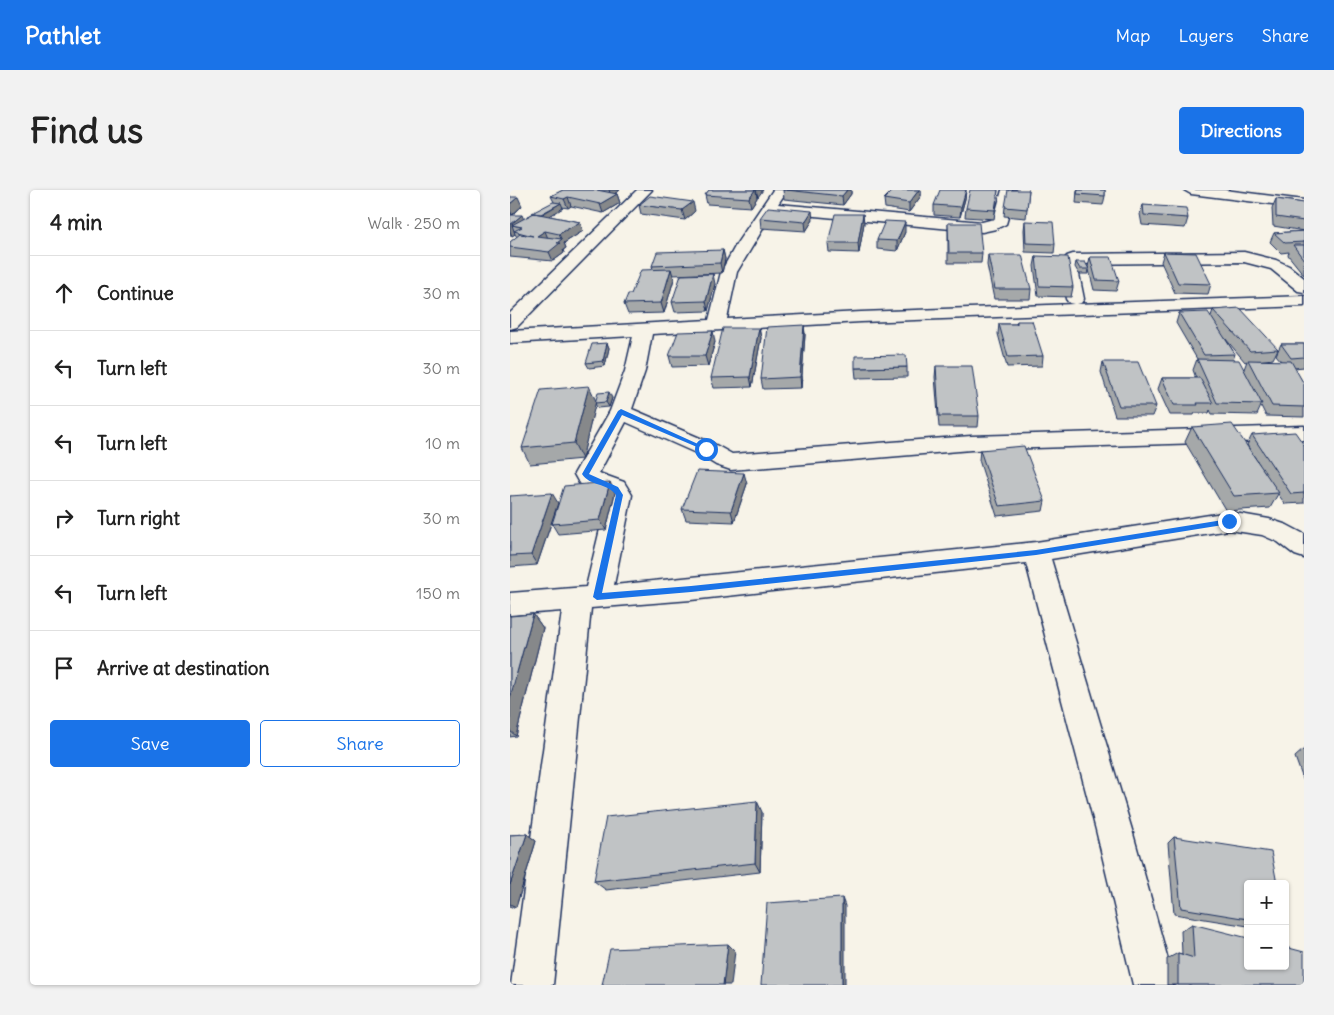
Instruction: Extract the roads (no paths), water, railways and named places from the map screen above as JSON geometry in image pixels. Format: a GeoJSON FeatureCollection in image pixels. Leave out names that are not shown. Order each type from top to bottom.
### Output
{"type":"FeatureCollection","features":[{"type":"Feature","properties":{"kind":"street"},"geometry":{"type":"LineString","coordinates":[[510,323],[645,190]]}},
{"type":"Feature","properties":{"kind":"street"},"geometry":{"type":"LineString","coordinates":[[717,324],[729,272],[745,243],[780,190]]}},
{"type":"Feature","properties":{"kind":"street"},"geometry":{"type":"LineString","coordinates":[[768,207],[982,227],[991,226],[1001,221],[1009,190]]}},
{"type":"Feature","properties":{"kind":"street"},"geometry":{"type":"LineString","coordinates":[[1191,190],[1304,204]]}},
{"type":"Feature","properties":{"kind":"street"},"geometry":{"type":"LineString","coordinates":[[1077,309],[1068,263],[1073,259],[1244,257],[1264,260],[1276,265],[1286,270],[1304,286]]}},
{"type":"Feature","properties":{"kind":"street"},"geometry":{"type":"LineString","coordinates":[[510,337],[861,317],[1304,301]]}},
{"type":"Feature","properties":{"kind":"street"},"geometry":{"type":"LineString","coordinates":[[532,985],[587,598],[620,495],[615,488],[587,477],[586,474],[621,411],[635,371],[644,329]]}},
{"type":"Feature","properties":{"kind":"street"},"geometry":{"type":"LineString","coordinates":[[621,411],[731,462],[971,443],[1304,433]]}},
{"type":"Feature","properties":{"kind":"street"},"geometry":{"type":"LineString","coordinates":[[510,604],[691,589],[1036,552],[1229,521],[1260,524],[1280,531],[1304,548]]}},
{"type":"Feature","properties":{"kind":"street"},"geometry":{"type":"LineString","coordinates":[[1036,552],[1112,820],[1154,985]]}}]}
